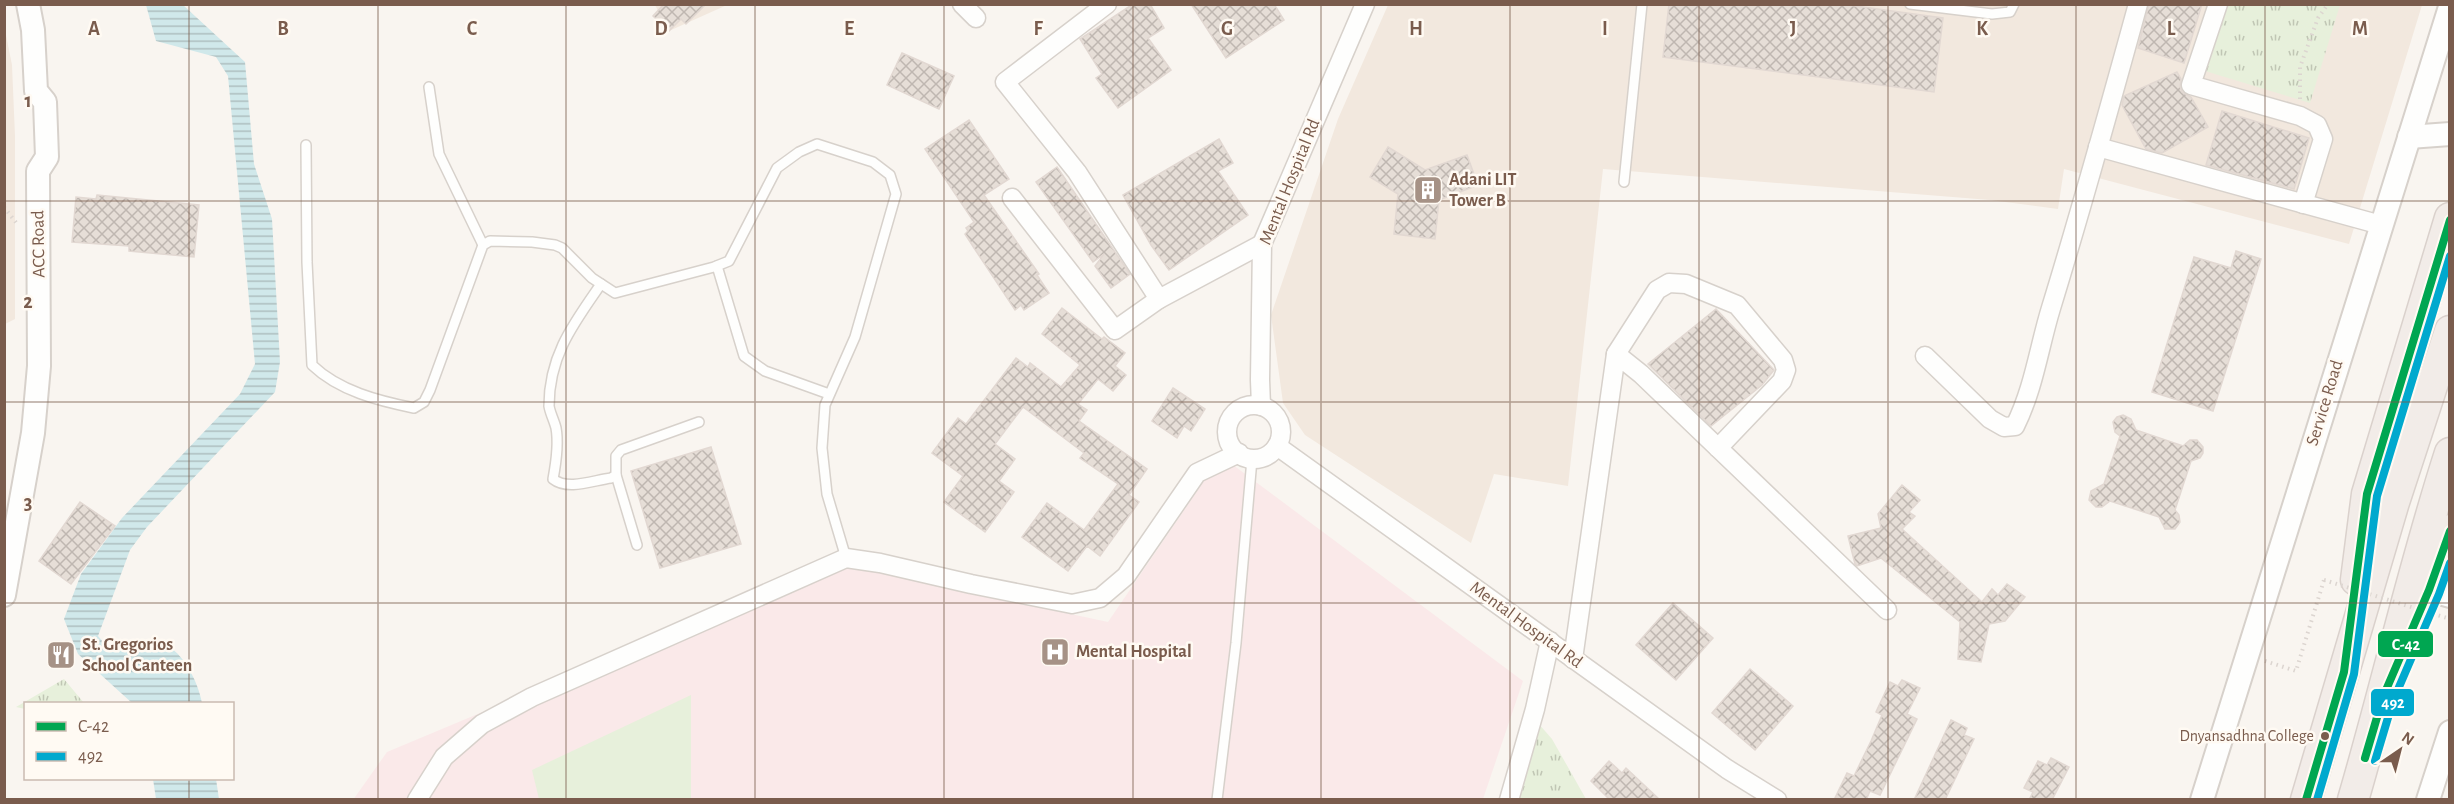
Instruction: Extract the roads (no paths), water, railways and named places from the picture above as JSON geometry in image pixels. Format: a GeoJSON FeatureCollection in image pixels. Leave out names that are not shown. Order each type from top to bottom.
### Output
{"type":"FeatureCollection","features":[{"type":"Feature","properties":{"kind":"highway"},"geometry":{"type":"LineString","coordinates":[[2344,672],[2367,494],[2450,218]]}},
{"type":"Feature","properties":{"kind":"highway"},"geometry":{"type":"LineString","coordinates":[[2306,800],[2394,502],[2450,331]]}},
{"type":"Feature","properties":{"kind":"highway"},"geometry":{"type":"LineString","coordinates":[[2383,697],[2439,593],[2440,521],[2450,453]]}},
{"type":"Feature","properties":{"kind":"highway"},"geometry":{"type":"LineString","coordinates":[[2353,800],[2383,697],[2440,521]]}},
{"type":"Feature","properties":{"kind":"street","name":"ACC Road"},"geometry":{"type":"LineString","coordinates":[[4,595],[33,433],[39,366],[38,171],[47,158],[45,102],[36,91],[33,30],[28,4]]}},
{"type":"Feature","properties":{"kind":"street"},"geometry":{"type":"LineString","coordinates":[[962,4],[976,18]]}},
{"type":"Feature","properties":{"kind":"street"},"geometry":{"type":"LineString","coordinates":[[1107,4],[1005,82],[1077,172],[1159,299]]}},
{"type":"Feature","properties":{"kind":"street","name":"Mental Hospital Rd"},"geometry":{"type":"LineString","coordinates":[[1262,406],[1260,380],[1262,244],[1365,4]]}},
{"type":"Feature","properties":{"kind":"street"},"geometry":{"type":"LineString","coordinates":[[1925,356],[1990,419],[2004,427],[2015,426],[2026,404],[2138,4]]}},
{"type":"Feature","properties":{"kind":"street"},"geometry":{"type":"LineString","coordinates":[[2218,4],[2191,85],[2300,116],[2317,126],[2323,140],[2303,204]]}},
{"type":"Feature","properties":{"kind":"street","name":"Service Road"},"geometry":{"type":"LineString","coordinates":[[2202,800],[2450,7]]}},
{"type":"Feature","properties":{"kind":"street"},"geometry":{"type":"LineString","coordinates":[[2409,137],[2450,134]]}},
{"type":"Feature","properties":{"kind":"street"},"geometry":{"type":"LineString","coordinates":[[2098,147],[2381,225]]}},
{"type":"Feature","properties":{"kind":"street"},"geometry":{"type":"LineString","coordinates":[[1012,198],[1115,330],[1159,299],[1262,244]]}},
{"type":"Feature","properties":{"kind":"street"},"geometry":{"type":"LineString","coordinates":[[1573,659],[1616,354],[1657,290],[1669,283],[1686,284],[1737,305],[1783,360],[1785,370],[1782,381],[1718,448]]}},
{"type":"Feature","properties":{"kind":"street"},"geometry":{"type":"LineString","coordinates":[[1616,354],[1641,374],[1887,610]]}},
{"type":"Feature","properties":{"kind":"street"},"geometry":{"type":"LineString","coordinates":[[417,800],[444,757],[482,724],[532,697],[846,558],[880,563],[1072,604],[1101,597],[1126,576],[1197,472],[1246,456],[1270,454],[1277,446],[1282,430],[1280,421],[1275,414],[1262,406],[1251,404],[1243,407],[1230,419],[1228,435],[1230,444],[1246,456]]}},
{"type":"Feature","properties":{"kind":"street","name":"Mental Hospital Rd"},"geometry":{"type":"LineString","coordinates":[[1277,446],[1726,769],[1777,800]]}},
{"type":"Feature","properties":{"kind":"street"},"geometry":{"type":"LineString","coordinates":[[1509,800],[1550,641]]}},
{"type":"Feature","properties":{"kind":"street"},"geometry":{"type":"LineString","coordinates":[[2428,800],[2450,732]]}},
{"type":"Feature","properties":{"kind":"lane"},"geometry":{"type":"LineString","coordinates":[[1624,182],[1642,4]]}},
{"type":"Feature","properties":{"kind":"lane"},"geometry":{"type":"LineString","coordinates":[[1910,4],[1992,14],[2010,12],[2014,4]]}},
{"type":"Feature","properties":{"kind":"lane"},"geometry":{"type":"LineString","coordinates":[[429,87],[439,154],[483,245]]}},
{"type":"Feature","properties":{"kind":"lane"},"geometry":{"type":"LineString","coordinates":[[306,145],[312,366],[322,375],[374,400],[414,408],[424,402],[483,245],[490,241],[555,245],[562,248],[601,284],[615,293],[729,261],[777,168],[799,152],[817,144],[873,162],[890,175],[896,194],[855,337],[825,405],[822,448],[827,494],[846,558]]}},
{"type":"Feature","properties":{"kind":"lane"},"geometry":{"type":"LineString","coordinates":[[717,266],[744,356],[765,371],[829,394]]}},
{"type":"Feature","properties":{"kind":"lane"},"geometry":{"type":"LineString","coordinates":[[601,284],[563,342],[552,378],[549,408],[556,429],[557,461],[553,478],[558,483],[569,485],[616,475]]}},
{"type":"Feature","properties":{"kind":"lane"},"geometry":{"type":"LineString","coordinates":[[637,545],[616,475],[616,456],[621,450],[699,422]]}},
{"type":"Feature","properties":{"kind":"lane"},"geometry":{"type":"LineString","coordinates":[[1216,800],[1236,643],[1246,456]]}},
{"type":"Feature","properties":{"kind":"water"},"geometry":{"type":"Polygon","coordinates":[[[146,5],[183,5],[245,62],[254,164],[272,219],[280,362],[275,392],[147,527],[130,550],[98,636],[110,650],[157,643],[174,650],[193,676],[202,702],[131,702],[78,654],[64,619],[81,574],[122,518],[240,394],[255,364],[228,76],[216,57],[156,41],[146,5]]]}},
{"type":"Feature","properties":{"kind":"water"},"geometry":{"type":"Polygon","coordinates":[[[153,780],[216,780],[219,799],[156,799],[153,780]]]}},
{"type":"Feature","properties":{"kind":"place","name":"Adani LIT Tower B"},"geometry":{"type":"Point","coordinates":[1428,190]}},
{"type":"Feature","properties":{"kind":"place","name":"Mental Hospital"},"geometry":{"type":"Point","coordinates":[1055,652]}},
{"type":"Feature","properties":{"kind":"place","name":"St. Gregorios School Canteen"},"geometry":{"type":"Point","coordinates":[61,655]}},
{"type":"Feature","properties":{"kind":"place","name":"Dnyansadhna College"},"geometry":{"type":"Point","coordinates":[2325,736]}}]}
